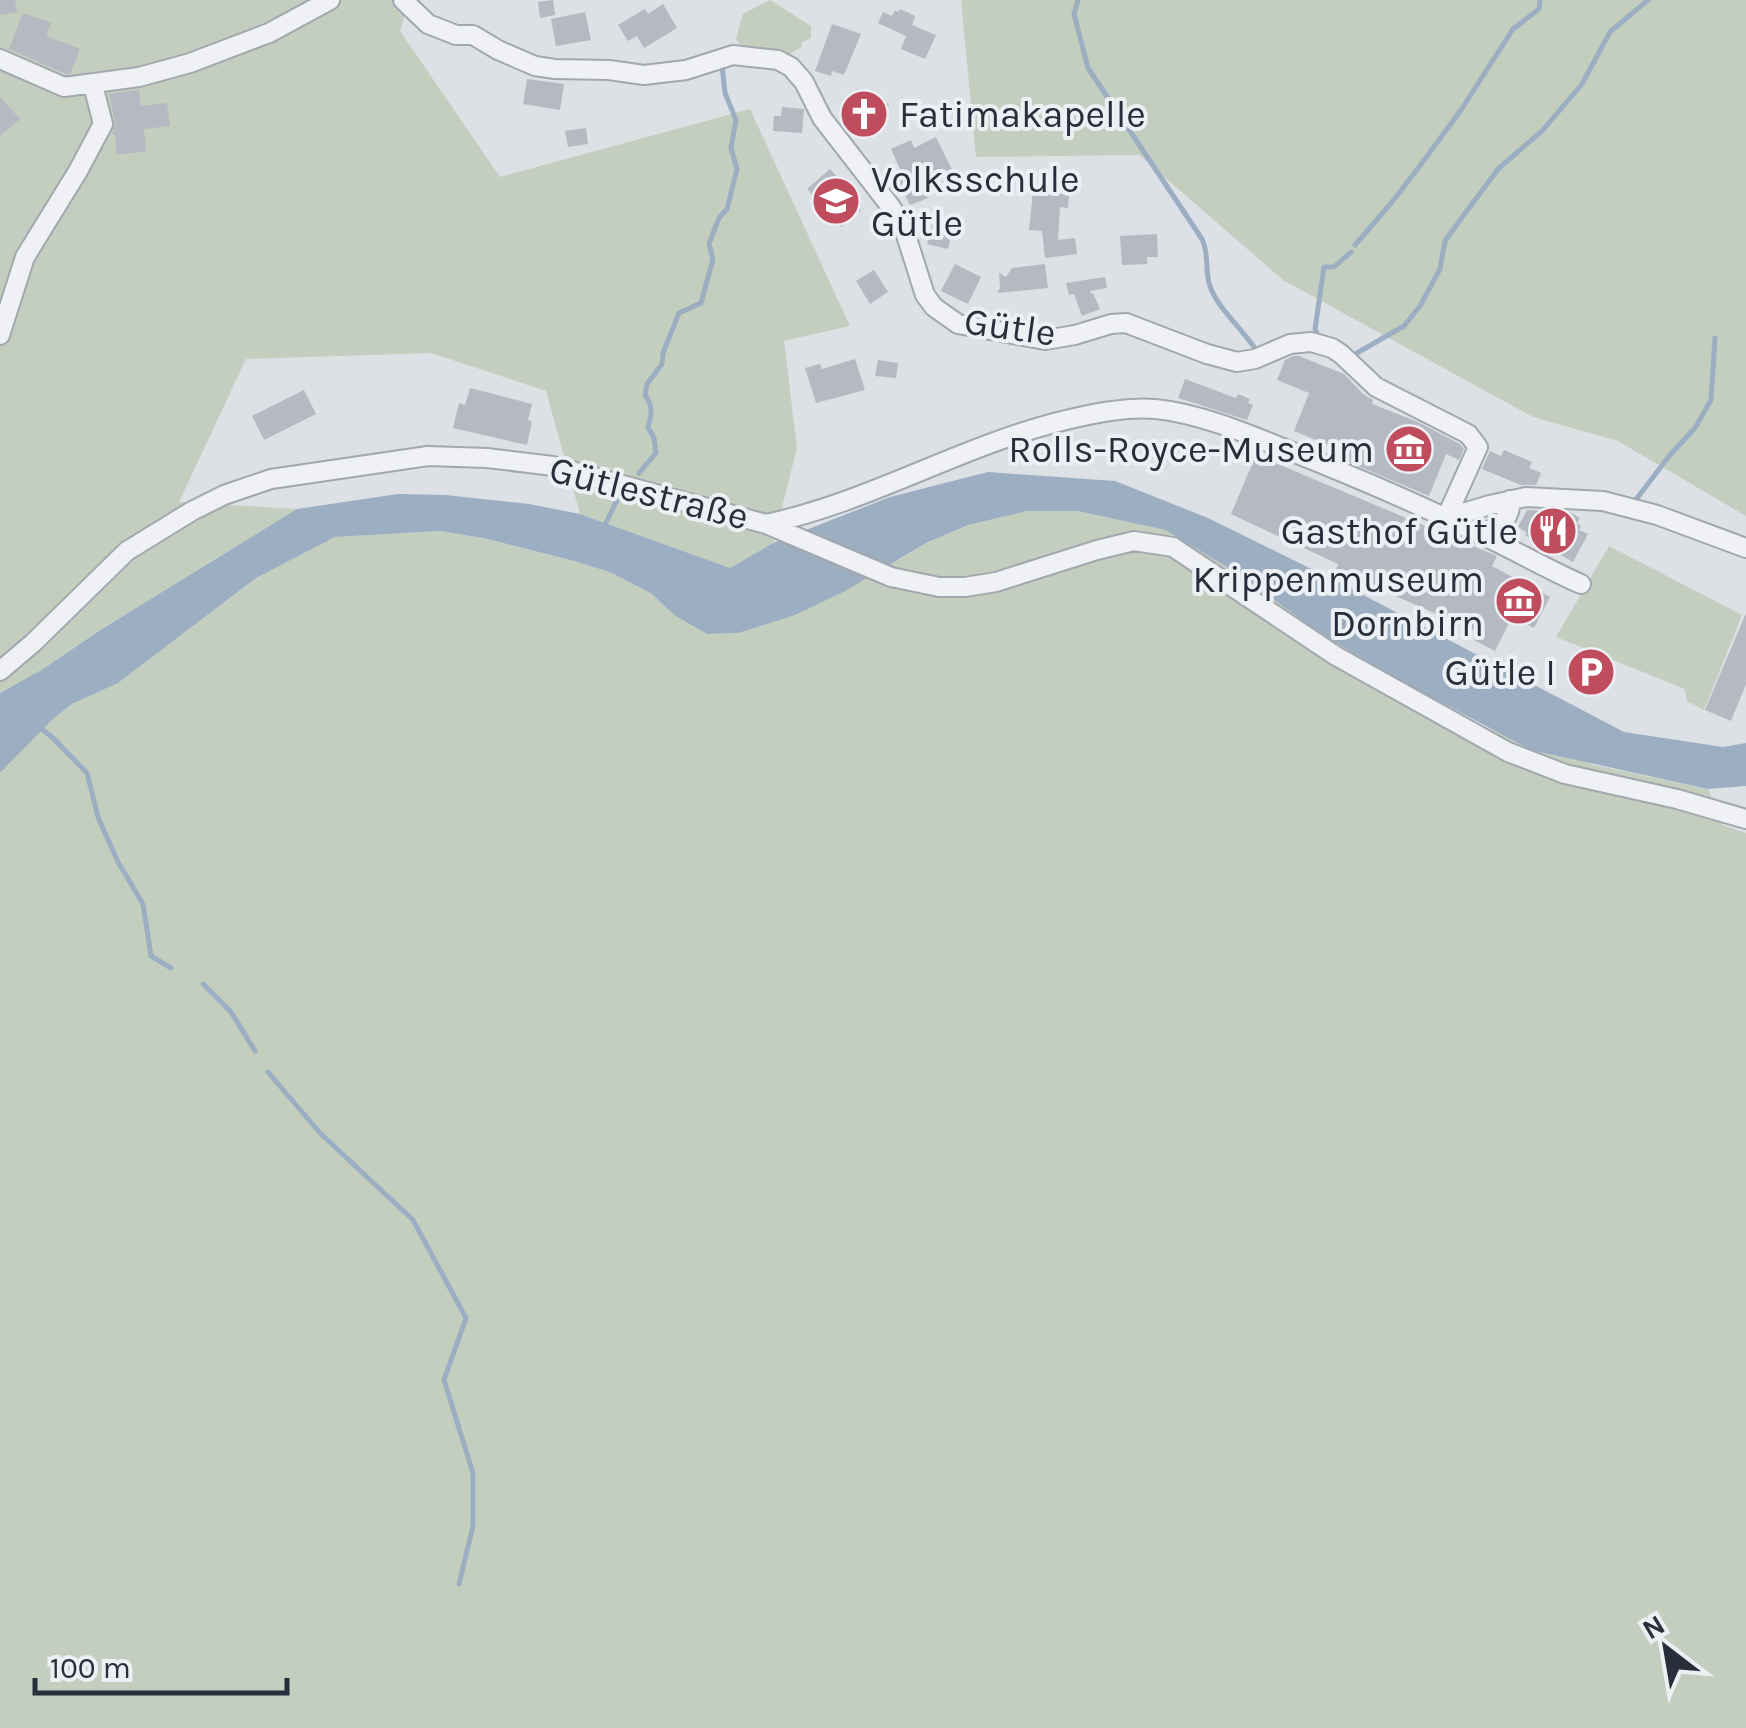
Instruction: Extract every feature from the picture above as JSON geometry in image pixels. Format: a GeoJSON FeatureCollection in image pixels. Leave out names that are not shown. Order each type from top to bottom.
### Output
{"type":"FeatureCollection","features":[{"type":"Feature","properties":{"kind":"street"},"geometry":{"type":"LineString","coordinates":[[0,59],[64,88],[139,77],[270,34],[330,0]]}},
{"type":"Feature","properties":{"kind":"street","name":"Gütle"},"geometry":{"type":"LineString","coordinates":[[403,0],[428,24],[456,35],[473,35],[535,66],[644,74],[686,70],[733,56],[778,60],[791,67],[804,82],[822,118],[891,207],[904,230],[925,295],[934,307],[958,324],[1045,340],[1126,323],[1237,362],[1300,341],[1332,348],[1376,386],[1468,434],[1478,446],[1446,518]]}},
{"type":"Feature","properties":{"kind":"street"},"geometry":{"type":"LineString","coordinates":[[0,336],[26,257],[103,124],[93,84]]}},
{"type":"Feature","properties":{"kind":"street","name":"Gütlestraße"},"geometry":{"type":"LineString","coordinates":[[0,671],[127,552],[192,510],[271,478],[428,456],[552,466],[766,524],[838,504],[1024,432],[1102,412],[1142,408],[1174,412],[1251,435],[1446,518]]}},
{"type":"Feature","properties":{"kind":"street"},"geometry":{"type":"LineString","coordinates":[[1446,518],[1526,497],[1604,501],[1746,548]]}},
{"type":"Feature","properties":{"kind":"street"},"geometry":{"type":"LineString","coordinates":[[1481,534],[1502,524],[1510,510],[1510,500]]}},
{"type":"Feature","properties":{"kind":"street"},"geometry":{"type":"LineString","coordinates":[[1446,518],[1581,584]]}},
{"type":"Feature","properties":{"kind":"street"},"geometry":{"type":"LineString","coordinates":[[766,524],[891,577],[939,587],[965,587],[1009,578],[1134,541],[1173,546],[1336,656],[1508,752],[1565,774],[1746,819]]}},
{"type":"Feature","properties":{"kind":"green space"},"geometry":{"type":"Polygon","coordinates":[[[0,0],[410,0],[400,31],[500,177],[750,109],[850,326],[784,341],[797,448],[773,543],[730,568],[580,514],[546,391],[431,353],[246,359],[179,502],[297,509],[0,693],[0,0]]]}},
{"type":"Feature","properties":{"kind":"green space"},"geometry":{"type":"Polygon","coordinates":[[[770,0],[811,26],[811,38],[786,56],[746,52],[736,39],[743,14],[770,0]]]}},
{"type":"Feature","properties":{"kind":"green space"},"geometry":{"type":"Polygon","coordinates":[[[961,0],[1746,0],[1746,516],[1618,441],[1533,417],[1283,280],[1139,155],[976,157],[961,0]]]}},
{"type":"Feature","properties":{"kind":"green space"},"geometry":{"type":"Polygon","coordinates":[[[1027,511],[1078,511],[1165,530],[1237,573],[1314,629],[1482,726],[1594,765],[1708,789],[1723,825],[1746,833],[1746,1728],[0,1728],[0,773],[72,704],[118,683],[256,578],[335,537],[440,531],[483,538],[612,573],[652,594],[674,615],[707,634],[738,633],[968,525],[1027,511]]]}},
{"type":"Feature","properties":{"kind":"green space"},"geometry":{"type":"Polygon","coordinates":[[[1609,546],[1742,615],[1704,710],[1687,701],[1685,689],[1556,637],[1609,546]]]}},
{"type":"Feature","properties":{"kind":"water"},"geometry":{"type":"Polygon","coordinates":[[[988,472],[1115,481],[1208,518],[1624,732],[1723,747],[1746,743],[1746,786],[1708,789],[1531,750],[1386,673],[1314,629],[1237,573],[1165,530],[1078,511],[1027,511],[968,525],[926,543],[845,591],[795,615],[738,633],[707,634],[674,615],[652,594],[612,573],[483,538],[440,531],[335,537],[256,578],[118,683],[72,704],[0,773],[0,693],[297,509],[398,494],[529,504],[580,514],[730,568],[773,543],[890,497],[988,472]]]}},
{"type":"Feature","properties":{"kind":"building"},"geometry":{"type":"Polygon","coordinates":[[[0,0],[15,0],[17,12],[0,15],[0,0]]]}},
{"type":"Feature","properties":{"kind":"building"},"geometry":{"type":"Polygon","coordinates":[[[553,0],[555,15],[540,18],[538,2],[553,0]]]}},
{"type":"Feature","properties":{"kind":"building"},"geometry":{"type":"Polygon","coordinates":[[[663,4],[677,28],[644,48],[637,36],[628,41],[618,25],[645,9],[648,14],[663,4]]]}},
{"type":"Feature","properties":{"kind":"building"},"geometry":{"type":"Polygon","coordinates":[[[900,9],[915,16],[912,25],[936,35],[925,59],[901,49],[906,36],[878,23],[883,12],[892,16],[900,9]]]}},
{"type":"Feature","properties":{"kind":"building"},"geometry":{"type":"Polygon","coordinates":[[[585,12],[591,40],[556,46],[551,19],[585,12]]]}},
{"type":"Feature","properties":{"kind":"building"},"geometry":{"type":"Polygon","coordinates":[[[23,13],[51,23],[46,36],[80,49],[70,74],[9,49],[23,13]]]}},
{"type":"Feature","properties":{"kind":"building"},"geometry":{"type":"Polygon","coordinates":[[[832,24],[861,34],[844,75],[815,71],[832,24]]]}},
{"type":"Feature","properties":{"kind":"building"},"geometry":{"type":"Polygon","coordinates":[[[527,79],[564,84],[560,110],[523,104],[527,79]]]}},
{"type":"Feature","properties":{"kind":"building","name":"Fatimakapelle"},"geometry":{"type":"Polygon","coordinates":[[[857,89],[889,104],[871,139],[841,122],[857,89]]]}},
{"type":"Feature","properties":{"kind":"building"},"geometry":{"type":"Polygon","coordinates":[[[139,90],[141,106],[167,103],[170,126],[144,129],[146,151],[117,155],[109,94],[139,90]]]}},
{"type":"Feature","properties":{"kind":"building"},"geometry":{"type":"Polygon","coordinates":[[[0,97],[20,119],[0,136],[0,97]]]}},
{"type":"Feature","properties":{"kind":"building"},"geometry":{"type":"Polygon","coordinates":[[[782,107],[804,109],[802,133],[773,131],[774,116],[781,116],[782,107]]]}},
{"type":"Feature","properties":{"kind":"building"},"geometry":{"type":"Polygon","coordinates":[[[586,128],[588,144],[568,147],[565,131],[586,128]]]}},
{"type":"Feature","properties":{"kind":"building"},"geometry":{"type":"Polygon","coordinates":[[[936,137],[952,170],[929,184],[931,188],[925,190],[928,198],[910,205],[894,172],[900,169],[891,149],[911,140],[914,148],[936,137]]]}},
{"type":"Feature","properties":{"kind":"building","name":"Volksschule Gütle"},"geometry":{"type":"Polygon","coordinates":[[[830,169],[850,190],[846,193],[861,210],[841,227],[807,189],[830,169]]]}},
{"type":"Feature","properties":{"kind":"building"},"geometry":{"type":"Polygon","coordinates":[[[1033,191],[1069,195],[1068,208],[1060,207],[1058,240],[1075,238],[1077,254],[1045,258],[1042,231],[1029,230],[1033,191]]]}},
{"type":"Feature","properties":{"kind":"building"},"geometry":{"type":"Polygon","coordinates":[[[932,224],[953,229],[948,249],[927,244],[932,224]]]}},
{"type":"Feature","properties":{"kind":"building"},"geometry":{"type":"Polygon","coordinates":[[[1157,234],[1158,257],[1147,257],[1147,264],[1122,265],[1120,236],[1157,234]]]}},
{"type":"Feature","properties":{"kind":"building"},"geometry":{"type":"Polygon","coordinates":[[[955,264],[981,277],[968,304],[941,291],[955,264]]]}},
{"type":"Feature","properties":{"kind":"building"},"geometry":{"type":"Polygon","coordinates":[[[1045,264],[1048,288],[997,293],[999,273],[1006,277],[1012,268],[1045,264]]]}},
{"type":"Feature","properties":{"kind":"building"},"geometry":{"type":"Polygon","coordinates":[[[874,270],[888,292],[870,304],[856,281],[874,270]]]}},
{"type":"Feature","properties":{"kind":"building"},"geometry":{"type":"Polygon","coordinates":[[[1105,277],[1107,288],[1090,291],[1100,309],[1082,316],[1066,283],[1105,277]]]}},
{"type":"Feature","properties":{"kind":"building"},"geometry":{"type":"Polygon","coordinates":[[[1293,356],[1344,374],[1373,400],[1372,404],[1460,444],[1464,449],[1459,460],[1446,454],[1429,496],[1337,457],[1340,450],[1294,431],[1309,393],[1277,380],[1285,360],[1293,356]]]}},
{"type":"Feature","properties":{"kind":"building"},"geometry":{"type":"Polygon","coordinates":[[[855,359],[865,390],[816,403],[805,368],[820,364],[822,369],[855,359]]]}},
{"type":"Feature","properties":{"kind":"building"},"geometry":{"type":"Polygon","coordinates":[[[878,360],[898,363],[896,378],[875,376],[878,360]]]}},
{"type":"Feature","properties":{"kind":"building"},"geometry":{"type":"Polygon","coordinates":[[[1185,379],[1236,398],[1238,394],[1250,399],[1248,403],[1253,405],[1247,420],[1178,398],[1185,379]]]}},
{"type":"Feature","properties":{"kind":"building"},"geometry":{"type":"Polygon","coordinates":[[[470,388],[532,404],[527,445],[453,428],[459,403],[465,405],[470,388]]]}},
{"type":"Feature","properties":{"kind":"building"},"geometry":{"type":"Polygon","coordinates":[[[304,390],[316,414],[264,440],[252,416],[304,390]]]}},
{"type":"Feature","properties":{"kind":"building"},"geometry":{"type":"Polygon","coordinates":[[[1504,450],[1532,462],[1529,468],[1541,473],[1536,485],[1521,485],[1482,469],[1490,451],[1501,456],[1504,450]]]}},
{"type":"Feature","properties":{"kind":"building"},"geometry":{"type":"Polygon","coordinates":[[[1256,455],[1497,556],[1492,566],[1550,597],[1534,628],[1512,617],[1495,651],[1474,640],[1478,632],[1336,570],[1338,564],[1231,514],[1256,455]]]}},
{"type":"Feature","properties":{"kind":"building","name":"Gasthof Gütle"},"geometry":{"type":"Polygon","coordinates":[[[1527,510],[1570,512],[1580,518],[1579,530],[1588,534],[1573,562],[1525,535],[1518,527],[1527,510]]]}},
{"type":"Feature","properties":{"kind":"building"},"geometry":{"type":"Polygon","coordinates":[[[1746,613],[1746,684],[1731,721],[1705,710],[1746,613]]]}},
{"type":"Feature","properties":{"kind":"waterway"},"geometry":{"type":"LineString","coordinates":[[1078,0],[1074,14],[1088,68],[1202,239],[1213,294],[1256,350]]}},
{"type":"Feature","properties":{"kind":"waterway"},"geometry":{"type":"LineString","coordinates":[[1355,245],[1461,110],[1513,29],[1539,9],[1540,0]]}},
{"type":"Feature","properties":{"kind":"waterway"},"geometry":{"type":"LineString","coordinates":[[1350,357],[1404,326],[1440,269],[1445,241],[1469,208],[1499,168],[1542,131],[1582,84],[1610,32],[1648,0]]}},
{"type":"Feature","properties":{"kind":"waterway"},"geometry":{"type":"LineString","coordinates":[[639,473],[656,453],[648,427],[651,410],[645,395],[647,384],[662,364],[679,313],[701,303],[713,259],[709,244],[727,209],[737,169],[731,148],[736,120],[725,93],[722,65]]}},
{"type":"Feature","properties":{"kind":"waterway"},"geometry":{"type":"LineString","coordinates":[[1320,339],[1315,329],[1324,267],[1334,267],[1351,252]]}},
{"type":"Feature","properties":{"kind":"waterway"},"geometry":{"type":"LineString","coordinates":[[1634,502],[1695,428],[1711,400],[1715,338]]}},
{"type":"Feature","properties":{"kind":"waterway"},"geometry":{"type":"LineString","coordinates":[[603,529],[619,496]]}},
{"type":"Feature","properties":{"kind":"waterway"},"geometry":{"type":"LineString","coordinates":[[38,726],[87,773],[98,817],[143,904],[151,956],[171,968]]}},
{"type":"Feature","properties":{"kind":"waterway"},"geometry":{"type":"LineString","coordinates":[[203,984],[231,1012],[255,1051]]}},
{"type":"Feature","properties":{"kind":"waterway"},"geometry":{"type":"LineString","coordinates":[[268,1072],[320,1133],[413,1220],[466,1318],[444,1380],[473,1473],[473,1526],[459,1584]]}},
{"type":"Feature","properties":{"kind":"place","name":"Fatimakapelle"},"geometry":{"type":"Point","coordinates":[864,114]}},
{"type":"Feature","properties":{"kind":"place","name":"Volksschule Gütle"},"geometry":{"type":"Point","coordinates":[836,201]}},
{"type":"Feature","properties":{"kind":"place","name":"Rolls-Royce-Museum"},"geometry":{"type":"Point","coordinates":[1409,449]}},
{"type":"Feature","properties":{"kind":"place","name":"Gasthof Gütle"},"geometry":{"type":"Point","coordinates":[1553,531]}},
{"type":"Feature","properties":{"kind":"place","name":"Krippenmuseum Dornbirn"},"geometry":{"type":"Point","coordinates":[1519,601]}},
{"type":"Feature","properties":{"kind":"place","name":"Gütle I"},"geometry":{"type":"Point","coordinates":[1591,672]}}]}
